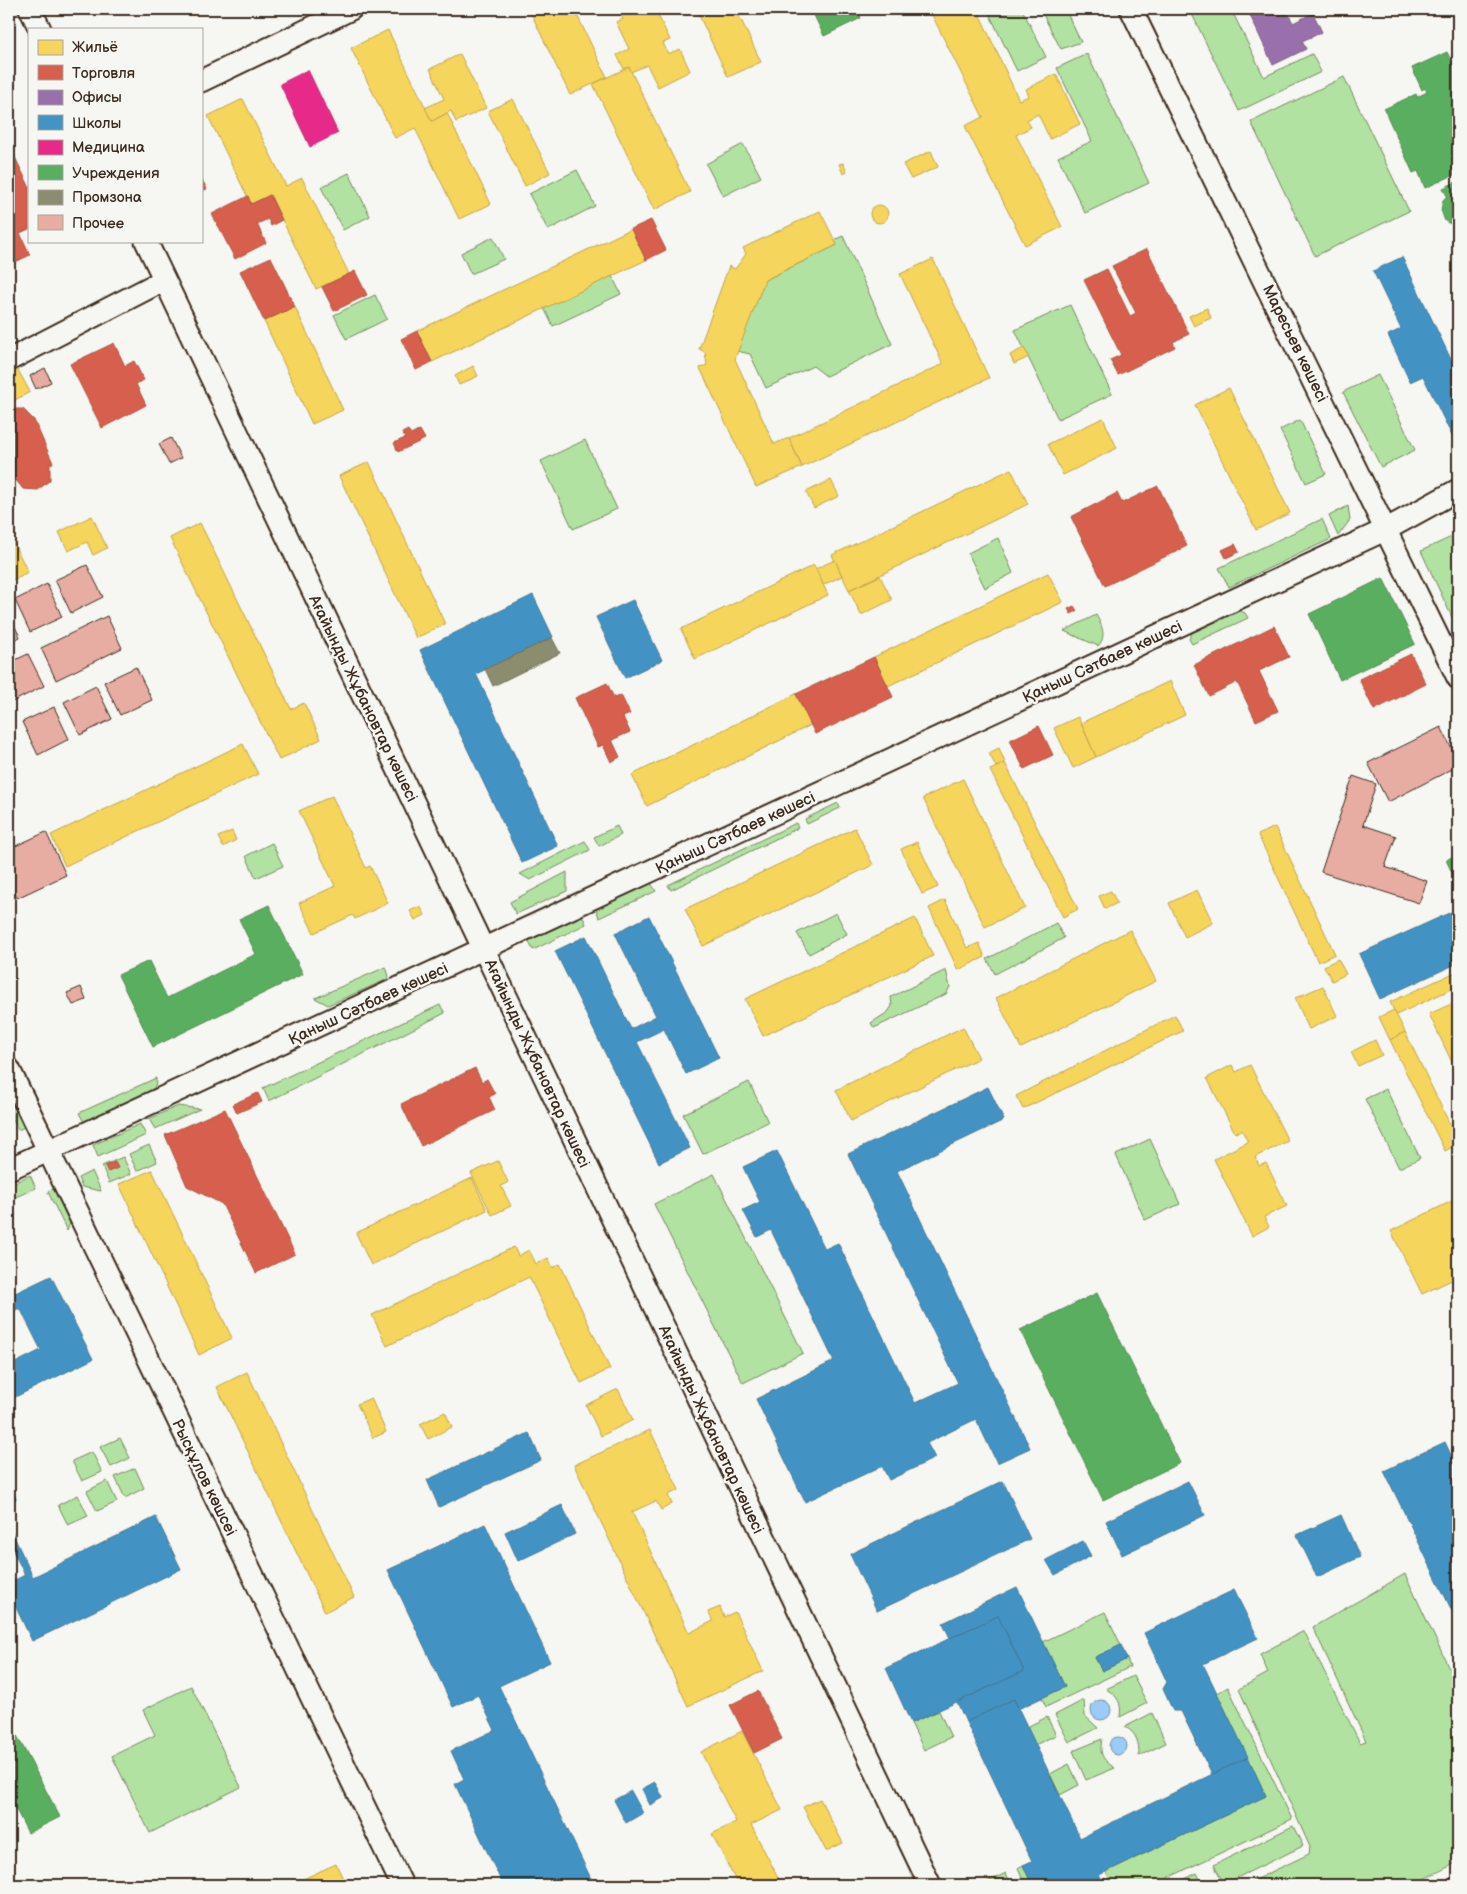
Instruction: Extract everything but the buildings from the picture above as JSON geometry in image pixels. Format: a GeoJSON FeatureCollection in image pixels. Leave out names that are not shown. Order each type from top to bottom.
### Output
{"type":"FeatureCollection","features":[{"type":"Feature","properties":{"kind":"street"},"geometry":{"type":"LineString","coordinates":[[30,9],[40,28]]}},
{"type":"Feature","properties":{"kind":"street"},"geometry":{"type":"LineString","coordinates":[[202,80],[351,9]]}},
{"type":"Feature","properties":{"kind":"street","name":"Маресьев көшесі"},"geometry":{"type":"LineString","coordinates":[[1131,9],[1387,529],[1458,678]]}},
{"type":"Feature","properties":{"kind":"street","name":"Ағайынды Жұбановтар көшесі"},"geometry":{"type":"LineString","coordinates":[[146,242],[930,1885]]}},
{"type":"Feature","properties":{"kind":"street"},"geometry":{"type":"LineString","coordinates":[[9,360],[164,280]]}},
{"type":"Feature","properties":{"kind":"street","name":"Қаныш Сәтбаев көшесі"},"geometry":{"type":"LineString","coordinates":[[9,1169],[1387,529],[1458,490]]}},
{"type":"Feature","properties":{"kind":"street","name":"Рысқұлов көшсеі"},"geometry":{"type":"LineString","coordinates":[[9,1069],[402,1885]]}},
{"type":"Feature","properties":{"kind":"green space"},"geometry":{"type":"Polygon","coordinates":[[[987,9],[1022,9],[1046,57],[1017,71],[987,9]]]}},
{"type":"Feature","properties":{"kind":"green space"},"geometry":{"type":"Polygon","coordinates":[[[1040,9],[1065,9],[1081,42],[1061,49],[1040,9]]]}},
{"type":"Feature","properties":{"kind":"green space"},"geometry":{"type":"Polygon","coordinates":[[[1198,9],[1231,9],[1264,77],[1312,54],[1321,72],[1239,111],[1191,12],[1198,9]]]}},
{"type":"Feature","properties":{"kind":"green space"},"geometry":{"type":"Polygon","coordinates":[[[1087,54],[1149,183],[1085,213],[1058,157],[1092,141],[1057,68],[1087,54]]]}},
{"type":"Feature","properties":{"kind":"green space"},"geometry":{"type":"Polygon","coordinates":[[[1344,77],[1409,211],[1315,256],[1251,122],[1344,77]]]}},
{"type":"Feature","properties":{"kind":"green space"},"geometry":{"type":"Polygon","coordinates":[[[743,144],[761,177],[723,196],[706,164],[743,144]]]}},
{"type":"Feature","properties":{"kind":"green space"},"geometry":{"type":"Polygon","coordinates":[[[577,170],[595,206],[548,230],[529,194],[577,170]]]}},
{"type":"Feature","properties":{"kind":"green space"},"geometry":{"type":"Polygon","coordinates":[[[349,173],[370,216],[343,230],[321,187],[349,173]]]}},
{"type":"Feature","properties":{"kind":"green space"},"geometry":{"type":"Polygon","coordinates":[[[843,236],[892,344],[826,376],[813,366],[766,388],[750,354],[737,351],[765,280],[837,245],[834,240],[843,236]]]}},
{"type":"Feature","properties":{"kind":"green space"},"geometry":{"type":"Polygon","coordinates":[[[493,237],[504,259],[471,274],[461,253],[493,237]]]}},
{"type":"Feature","properties":{"kind":"green space"},"geometry":{"type":"Polygon","coordinates":[[[612,276],[621,294],[553,326],[544,308],[612,276]]]}},
{"type":"Feature","properties":{"kind":"green space"},"geometry":{"type":"Polygon","coordinates":[[[375,295],[387,319],[346,339],[334,315],[375,295]]]}},
{"type":"Feature","properties":{"kind":"green space"},"geometry":{"type":"Polygon","coordinates":[[[1070,305],[1112,394],[1058,419],[1015,330],[1070,305]]]}},
{"type":"Feature","properties":{"kind":"green space"},"geometry":{"type":"Polygon","coordinates":[[[1378,375],[1415,450],[1381,467],[1343,392],[1378,375]]]}},
{"type":"Feature","properties":{"kind":"green space"},"geometry":{"type":"Polygon","coordinates":[[[1300,420],[1326,474],[1306,483],[1280,430],[1300,420]]]}},
{"type":"Feature","properties":{"kind":"green space"},"geometry":{"type":"Polygon","coordinates":[[[585,440],[617,509],[573,529],[541,461],[585,440]]]}},
{"type":"Feature","properties":{"kind":"green space"},"geometry":{"type":"Polygon","coordinates":[[[1348,506],[1350,520],[1338,536],[1329,516],[1348,506]]]}},
{"type":"Feature","properties":{"kind":"green space"},"geometry":{"type":"Polygon","coordinates":[[[1322,519],[1331,539],[1229,587],[1219,568],[1322,519]]]}},
{"type":"Feature","properties":{"kind":"green space"},"geometry":{"type":"Polygon","coordinates":[[[1458,534],[1458,630],[1421,551],[1458,534]]]}},
{"type":"Feature","properties":{"kind":"green space"},"geometry":{"type":"Polygon","coordinates":[[[998,538],[1013,573],[985,588],[968,553],[998,538]]]}},
{"type":"Feature","properties":{"kind":"green space"},"geometry":{"type":"Polygon","coordinates":[[[1238,610],[1245,613],[1248,618],[1192,644],[1189,639],[1193,631],[1238,610]]]}},
{"type":"Feature","properties":{"kind":"green space"},"geometry":{"type":"Polygon","coordinates":[[[1096,615],[1102,627],[1103,635],[1098,646],[1064,631],[1096,615]]]}},
{"type":"Feature","properties":{"kind":"green space"},"geometry":{"type":"Polygon","coordinates":[[[838,803],[840,808],[807,824],[805,819],[838,803]]]}},
{"type":"Feature","properties":{"kind":"green space"},"geometry":{"type":"Polygon","coordinates":[[[796,823],[798,828],[671,890],[668,885],[796,823]]]}},
{"type":"Feature","properties":{"kind":"green space"},"geometry":{"type":"Polygon","coordinates":[[[617,826],[621,835],[599,846],[594,837],[617,826]]]}},
{"type":"Feature","properties":{"kind":"green space"},"geometry":{"type":"Polygon","coordinates":[[[585,841],[590,850],[530,880],[520,874],[585,841]]]}},
{"type":"Feature","properties":{"kind":"green space"},"geometry":{"type":"Polygon","coordinates":[[[272,843],[283,866],[256,878],[246,856],[272,843]]]}},
{"type":"Feature","properties":{"kind":"green space"},"geometry":{"type":"Polygon","coordinates":[[[567,872],[567,891],[516,914],[510,902],[567,872]]]}},
{"type":"Feature","properties":{"kind":"green space"},"geometry":{"type":"Polygon","coordinates":[[[650,882],[656,891],[599,918],[596,908],[650,882]]]}},
{"type":"Feature","properties":{"kind":"green space"},"geometry":{"type":"Polygon","coordinates":[[[836,913],[847,934],[809,954],[797,933],[836,913]]]}},
{"type":"Feature","properties":{"kind":"green space"},"geometry":{"type":"Polygon","coordinates":[[[578,916],[583,917],[586,924],[533,950],[528,940],[578,916]]]}},
{"type":"Feature","properties":{"kind":"green space"},"geometry":{"type":"Polygon","coordinates":[[[1056,923],[1064,938],[995,974],[987,959],[1056,923]]]}},
{"type":"Feature","properties":{"kind":"green space"},"geometry":{"type":"Polygon","coordinates":[[[386,967],[389,976],[386,980],[328,1005],[315,998],[386,967]]]}},
{"type":"Feature","properties":{"kind":"green space"},"geometry":{"type":"Polygon","coordinates":[[[946,970],[950,987],[946,994],[874,1028],[871,1023],[888,1012],[892,1006],[891,997],[946,970]]]}},
{"type":"Feature","properties":{"kind":"green space"},"geometry":{"type":"Polygon","coordinates":[[[440,1005],[445,1013],[269,1101],[263,1088],[440,1005]]]}},
{"type":"Feature","properties":{"kind":"green space"},"geometry":{"type":"Polygon","coordinates":[[[156,1078],[152,1093],[85,1124],[79,1113],[156,1078]]]}},
{"type":"Feature","properties":{"kind":"green space"},"geometry":{"type":"Polygon","coordinates":[[[749,1082],[768,1122],[703,1154],[683,1114],[749,1082]]]}},
{"type":"Feature","properties":{"kind":"green space"},"geometry":{"type":"Polygon","coordinates":[[[9,1083],[29,1125],[18,1130],[9,1111],[9,1083]]]}},
{"type":"Feature","properties":{"kind":"green space"},"geometry":{"type":"Polygon","coordinates":[[[1386,1089],[1420,1158],[1399,1168],[1365,1099],[1386,1089]]]}},
{"type":"Feature","properties":{"kind":"green space"},"geometry":{"type":"Polygon","coordinates":[[[178,1106],[200,1109],[155,1129],[149,1119],[178,1106]]]}},
{"type":"Feature","properties":{"kind":"green space"},"geometry":{"type":"Polygon","coordinates":[[[140,1124],[146,1135],[98,1157],[93,1145],[140,1124]]]}},
{"type":"Feature","properties":{"kind":"green space"},"geometry":{"type":"Polygon","coordinates":[[[1150,1139],[1180,1204],[1145,1220],[1116,1155],[1150,1139]]]}},
{"type":"Feature","properties":{"kind":"green space"},"geometry":{"type":"Polygon","coordinates":[[[149,1145],[157,1162],[137,1171],[129,1154],[149,1145]]]}},
{"type":"Feature","properties":{"kind":"green space"},"geometry":{"type":"Polygon","coordinates":[[[123,1157],[131,1174],[109,1183],[102,1166],[123,1157]]]}},
{"type":"Feature","properties":{"kind":"green space"},"geometry":{"type":"Polygon","coordinates":[[[92,1171],[101,1191],[82,1187],[78,1178],[92,1171]]]}},
{"type":"Feature","properties":{"kind":"green space"},"geometry":{"type":"Polygon","coordinates":[[[714,1174],[803,1353],[743,1383],[654,1204],[714,1174]]]}},
{"type":"Feature","properties":{"kind":"green space"},"geometry":{"type":"Polygon","coordinates":[[[30,1175],[36,1188],[9,1200],[9,1185],[30,1175]]]}},
{"type":"Feature","properties":{"kind":"green space"},"geometry":{"type":"Polygon","coordinates":[[[57,1187],[72,1218],[67,1231],[48,1192],[57,1187]]]}},
{"type":"Feature","properties":{"kind":"green space"},"geometry":{"type":"Polygon","coordinates":[[[120,1438],[130,1458],[111,1467],[100,1447],[120,1438]]]}},
{"type":"Feature","properties":{"kind":"green space"},"geometry":{"type":"Polygon","coordinates":[[[92,1452],[102,1472],[82,1481],[72,1461],[92,1452]]]}},
{"type":"Feature","properties":{"kind":"green space"},"geometry":{"type":"Polygon","coordinates":[[[135,1468],[144,1488],[125,1498],[115,1477],[135,1468]]]}},
{"type":"Feature","properties":{"kind":"green space"},"geometry":{"type":"Polygon","coordinates":[[[107,1481],[117,1502],[97,1511],[87,1491],[107,1481]]]}},
{"type":"Feature","properties":{"kind":"green space"},"geometry":{"type":"Polygon","coordinates":[[[78,1495],[88,1516],[68,1525],[58,1505],[78,1495]]]}},
{"type":"Feature","properties":{"kind":"green space"},"geometry":{"type":"Polygon","coordinates":[[[1405,1574],[1458,1687],[1458,1862],[1412,1885],[1244,1885],[1309,1854],[1310,1847],[1239,1689],[1268,1673],[1260,1654],[1304,1631],[1360,1743],[1366,1741],[1313,1627],[1405,1574]]]}},
{"type":"Feature","properties":{"kind":"green space"},"geometry":{"type":"Polygon","coordinates":[[[1105,1612],[1121,1645],[1095,1658],[1102,1671],[1127,1659],[1130,1667],[1046,1707],[1042,1698],[1065,1687],[1043,1642],[1105,1612]]]}},
{"type":"Feature","properties":{"kind":"green space"},"geometry":{"type":"Polygon","coordinates":[[[1133,1676],[1147,1703],[1120,1717],[1118,1700],[1114,1694],[1106,1689],[1133,1676]]]}},
{"type":"Feature","properties":{"kind":"green space"},"geometry":{"type":"Polygon","coordinates":[[[191,1686],[241,1787],[150,1833],[112,1756],[155,1735],[143,1710],[191,1686]]]}},
{"type":"Feature","properties":{"kind":"green space"},"geometry":{"type":"Polygon","coordinates":[[[1228,1687],[1292,1819],[1153,1885],[1113,1885],[1106,1872],[1266,1796],[1217,1693],[1228,1687]]]}},
{"type":"Feature","properties":{"kind":"green space"},"geometry":{"type":"Polygon","coordinates":[[[1084,1700],[1085,1716],[1098,1728],[1069,1742],[1055,1715],[1084,1700]]]}},
{"type":"Feature","properties":{"kind":"green space"},"geometry":{"type":"Polygon","coordinates":[[[939,1711],[951,1737],[924,1750],[911,1723],[939,1711]]]}},
{"type":"Feature","properties":{"kind":"green space"},"geometry":{"type":"Polygon","coordinates":[[[1152,1713],[1166,1743],[1139,1756],[1136,1739],[1132,1732],[1125,1727],[1152,1713]]]}},
{"type":"Feature","properties":{"kind":"green space"},"geometry":{"type":"Polygon","coordinates":[[[1047,1717],[1056,1735],[1035,1745],[1027,1727],[1047,1717]]]}},
{"type":"Feature","properties":{"kind":"green space"},"geometry":{"type":"Polygon","coordinates":[[[1102,1739],[1102,1756],[1115,1768],[1086,1780],[1073,1751],[1102,1739]]]}},
{"type":"Feature","properties":{"kind":"green space"},"geometry":{"type":"Polygon","coordinates":[[[1069,1764],[1079,1785],[1060,1795],[1050,1774],[1069,1764]]]}},
{"type":"Feature","properties":{"kind":"green space"},"geometry":{"type":"Polygon","coordinates":[[[1293,1826],[1303,1846],[1224,1884],[1214,1865],[1293,1826]]]}},
{"type":"Feature","properties":{"kind":"green space"},"geometry":{"type":"Polygon","coordinates":[[[1023,1865],[1032,1885],[1026,1885],[1018,1868],[1023,1865]]]}},
{"type":"Feature","properties":{"kind":"green space"},"geometry":{"type":"Polygon","coordinates":[[[1006,1873],[1011,1885],[986,1885],[985,1883],[1006,1873]]]}},
{"type":"Feature","properties":{"kind":"green space"},"geometry":{"type":"Polygon","coordinates":[[[1197,1873],[1203,1885],[1173,1885],[1197,1873]]]}},
{"type":"Feature","properties":{"kind":"water"},"geometry":{"type":"Polygon","coordinates":[[[1101,1700],[1108,1703],[1111,1710],[1108,1717],[1101,1720],[1094,1717],[1091,1710],[1094,1703],[1101,1700]]]}},
{"type":"Feature","properties":{"kind":"water"},"geometry":{"type":"Polygon","coordinates":[[[1114,1737],[1122,1737],[1127,1742],[1125,1753],[1114,1755],[1109,1750],[1109,1742],[1114,1737]]]}}]}
